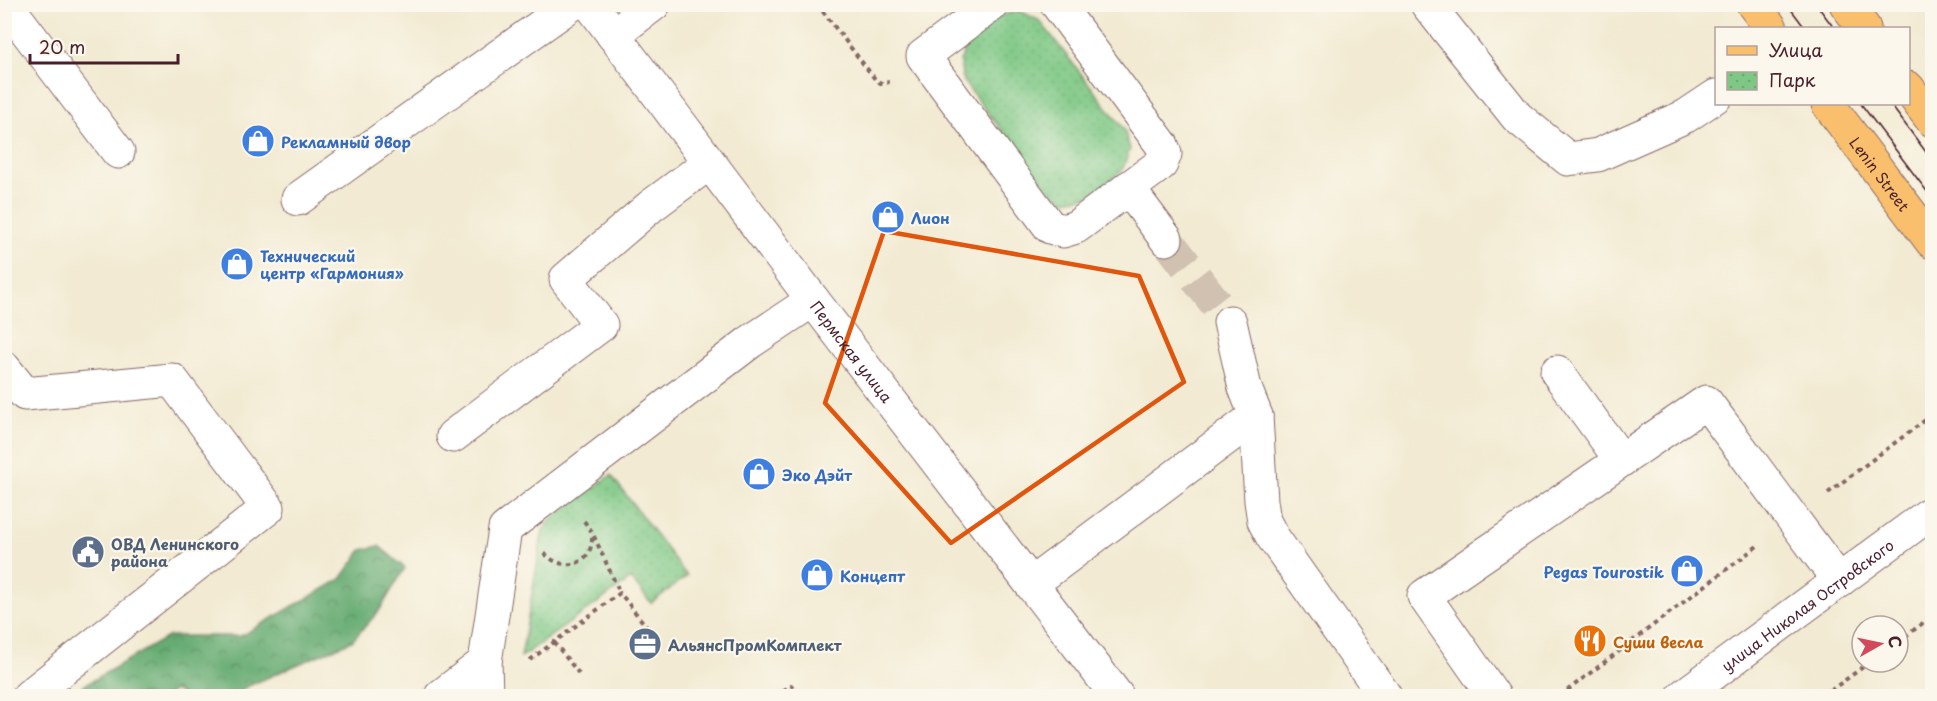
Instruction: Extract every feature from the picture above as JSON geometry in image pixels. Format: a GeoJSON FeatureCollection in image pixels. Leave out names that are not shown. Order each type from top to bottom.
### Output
{"type":"FeatureCollection","features":[{"type":"Feature","properties":{"kind":"main road"},"geometry":{"type":"LineString","coordinates":[[1753,4],[1770,27]]}},
{"type":"Feature","properties":{"kind":"main road"},"geometry":{"type":"LineString","coordinates":[[1846,4],[1863,27]]}},
{"type":"Feature","properties":{"kind":"main road"},"geometry":{"type":"LineString","coordinates":[[1910,91],[1932,120]]}},
{"type":"Feature","properties":{"kind":"main road","name":"Lenin Street"},"geometry":{"type":"LineString","coordinates":[[1829,105],[1932,242]]}},
{"type":"Feature","properties":{"kind":"street"},"geometry":{"type":"LineString","coordinates":[[6,4],[118,152]]}},
{"type":"Feature","properties":{"kind":"street"},"geometry":{"type":"LineString","coordinates":[[298,199],[572,4]]}},
{"type":"Feature","properties":{"kind":"street","name":"Пермская улица"},"geometry":{"type":"LineString","coordinates":[[590,4],[813,300],[1117,696]]}},
{"type":"Feature","properties":{"kind":"street"},"geometry":{"type":"LineString","coordinates":[[613,35],[654,4]]}},
{"type":"Feature","properties":{"kind":"street"},"geometry":{"type":"LineString","coordinates":[[993,4],[923,57],[1050,227],[1063,231],[1076,227],[1161,164],[1165,154],[1162,145],[1057,4]]}},
{"type":"Feature","properties":{"kind":"street"},"geometry":{"type":"LineString","coordinates":[[1427,4],[1517,117],[1568,159],[1598,155],[1686,116],[1715,97]]}},
{"type":"Feature","properties":{"kind":"street"},"geometry":{"type":"LineString","coordinates":[[453,436],[601,325],[566,279],[651,206],[709,163]]}},
{"type":"Feature","properties":{"kind":"street"},"geometry":{"type":"LineString","coordinates":[[1128,188],[1166,239]]}},
{"type":"Feature","properties":{"kind":"street"},"geometry":{"type":"LineString","coordinates":[[486,696],[485,662],[505,529],[750,342],[813,300]]}},
{"type":"Feature","properties":{"kind":"street"},"geometry":{"type":"LineString","coordinates":[[1230,322],[1245,388],[1256,416],[1264,521],[1272,536],[1385,696]]}},
{"type":"Feature","properties":{"kind":"street"},"geometry":{"type":"LineString","coordinates":[[4,368],[25,394],[172,380],[268,508],[28,696]]}},
{"type":"Feature","properties":{"kind":"street"},"geometry":{"type":"LineString","coordinates":[[1557,372],[1622,460]]}},
{"type":"Feature","properties":{"kind":"street"},"geometry":{"type":"LineString","coordinates":[[1494,696],[1424,596],[1706,402],[1839,581]]}},
{"type":"Feature","properties":{"kind":"street"},"geometry":{"type":"LineString","coordinates":[[1031,584],[1256,416]]}},
{"type":"Feature","properties":{"kind":"street","name":"улица Николая Островского"},"geometry":{"type":"LineString","coordinates":[[1683,696],[1932,512]]}},
{"type":"Feature","properties":{"kind":"street"},"geometry":{"type":"LineString","coordinates":[[441,696],[485,662]]}},
{"type":"Feature","properties":{"kind":"path"},"geometry":{"type":"LineString","coordinates":[[817,4],[875,79],[882,84],[890,81],[923,57]]}},
{"type":"Feature","properties":{"kind":"path"},"geometry":{"type":"LineString","coordinates":[[1560,696],[1932,415]]}},
{"type":"Feature","properties":{"kind":"path"},"geometry":{"type":"LineString","coordinates":[[580,516],[592,532],[620,593],[646,626]]}},
{"type":"Feature","properties":{"kind":"path"},"geometry":{"type":"LineString","coordinates":[[541,549],[546,556],[559,563],[577,564],[588,556],[592,544],[592,532]]}},
{"type":"Feature","properties":{"kind":"path"},"geometry":{"type":"LineString","coordinates":[[521,666],[620,593]]}},
{"type":"Feature","properties":{"kind":"path"},"geometry":{"type":"LineString","coordinates":[[1910,633],[1932,616]]}},
{"type":"Feature","properties":{"kind":"path"},"geometry":{"type":"LineString","coordinates":[[554,642],[580,675]]}},
{"type":"Feature","properties":{"kind":"path"},"geometry":{"type":"LineString","coordinates":[[1823,696],[1853,674]]}},
{"type":"Feature","properties":{"kind":"path"},"geometry":{"type":"LineString","coordinates":[[776,696],[791,685],[800,696]]}},
{"type":"Feature","properties":{"kind":"highlighted area"},"geometry":{"type":"Polygon","coordinates":[[[884,231],[1139,276],[1184,382],[951,543],[825,403],[884,231]]]}},
{"type":"Feature","properties":{"kind":"green space"},"geometry":{"type":"Polygon","coordinates":[[[1020,11],[1040,21],[1124,129],[1130,149],[1122,171],[1089,196],[1065,200],[1047,189],[963,81],[960,61],[969,40],[1002,15],[1020,11]]]}},
{"type":"Feature","properties":{"kind":"green space"},"geometry":{"type":"Polygon","coordinates":[[[611,475],[687,576],[651,603],[631,579],[521,657],[543,530],[551,519],[611,475]]]}},
{"type":"Feature","properties":{"kind":"green space"},"geometry":{"type":"Polygon","coordinates":[[[379,546],[405,568],[379,611],[352,641],[246,687],[236,696],[183,696],[175,690],[166,696],[66,696],[169,636],[241,636],[341,579],[362,550],[379,546]]]}},
{"type":"Feature","properties":{"kind":"tunnel"},"geometry":{"type":"LineString","coordinates":[[1166,239],[1230,322]]}},
{"type":"Feature","properties":{"kind":"tram line"},"geometry":{"type":"LineString","coordinates":[[1787,4],[1804,27]]}},
{"type":"Feature","properties":{"kind":"tram line"},"geometry":{"type":"LineString","coordinates":[[1816,4],[1833,27]]}},
{"type":"Feature","properties":{"kind":"tram line"},"geometry":{"type":"LineString","coordinates":[[1862,105],[1932,198]]}},
{"type":"Feature","properties":{"kind":"tram line"},"geometry":{"type":"LineString","coordinates":[[1891,105],[1932,160]]}},
{"type":"Feature","properties":{"kind":"place","name":"Рекламный двор"},"geometry":{"type":"Point","coordinates":[258,141]}},
{"type":"Feature","properties":{"kind":"place","name":"Лион"},"geometry":{"type":"Point","coordinates":[888,217]}},
{"type":"Feature","properties":{"kind":"place","name":"Технический центр «Гармония»"},"geometry":{"type":"Point","coordinates":[237,264]}},
{"type":"Feature","properties":{"kind":"place","name":"Эко Дэйт"},"geometry":{"type":"Point","coordinates":[759,474]}},
{"type":"Feature","properties":{"kind":"place","name":"ОВД Ленинского района"},"geometry":{"type":"Point","coordinates":[88,552]}},
{"type":"Feature","properties":{"kind":"place","name":"Pegas Tourostik"},"geometry":{"type":"Point","coordinates":[1687,571]}},
{"type":"Feature","properties":{"kind":"place","name":"Концепт"},"geometry":{"type":"Point","coordinates":[817,575]}},
{"type":"Feature","properties":{"kind":"place","name":"Суши весла"},"geometry":{"type":"Point","coordinates":[1590,641]}},
{"type":"Feature","properties":{"kind":"place","name":"АльянсПромКомплект"},"geometry":{"type":"Point","coordinates":[645,644]}}]}
